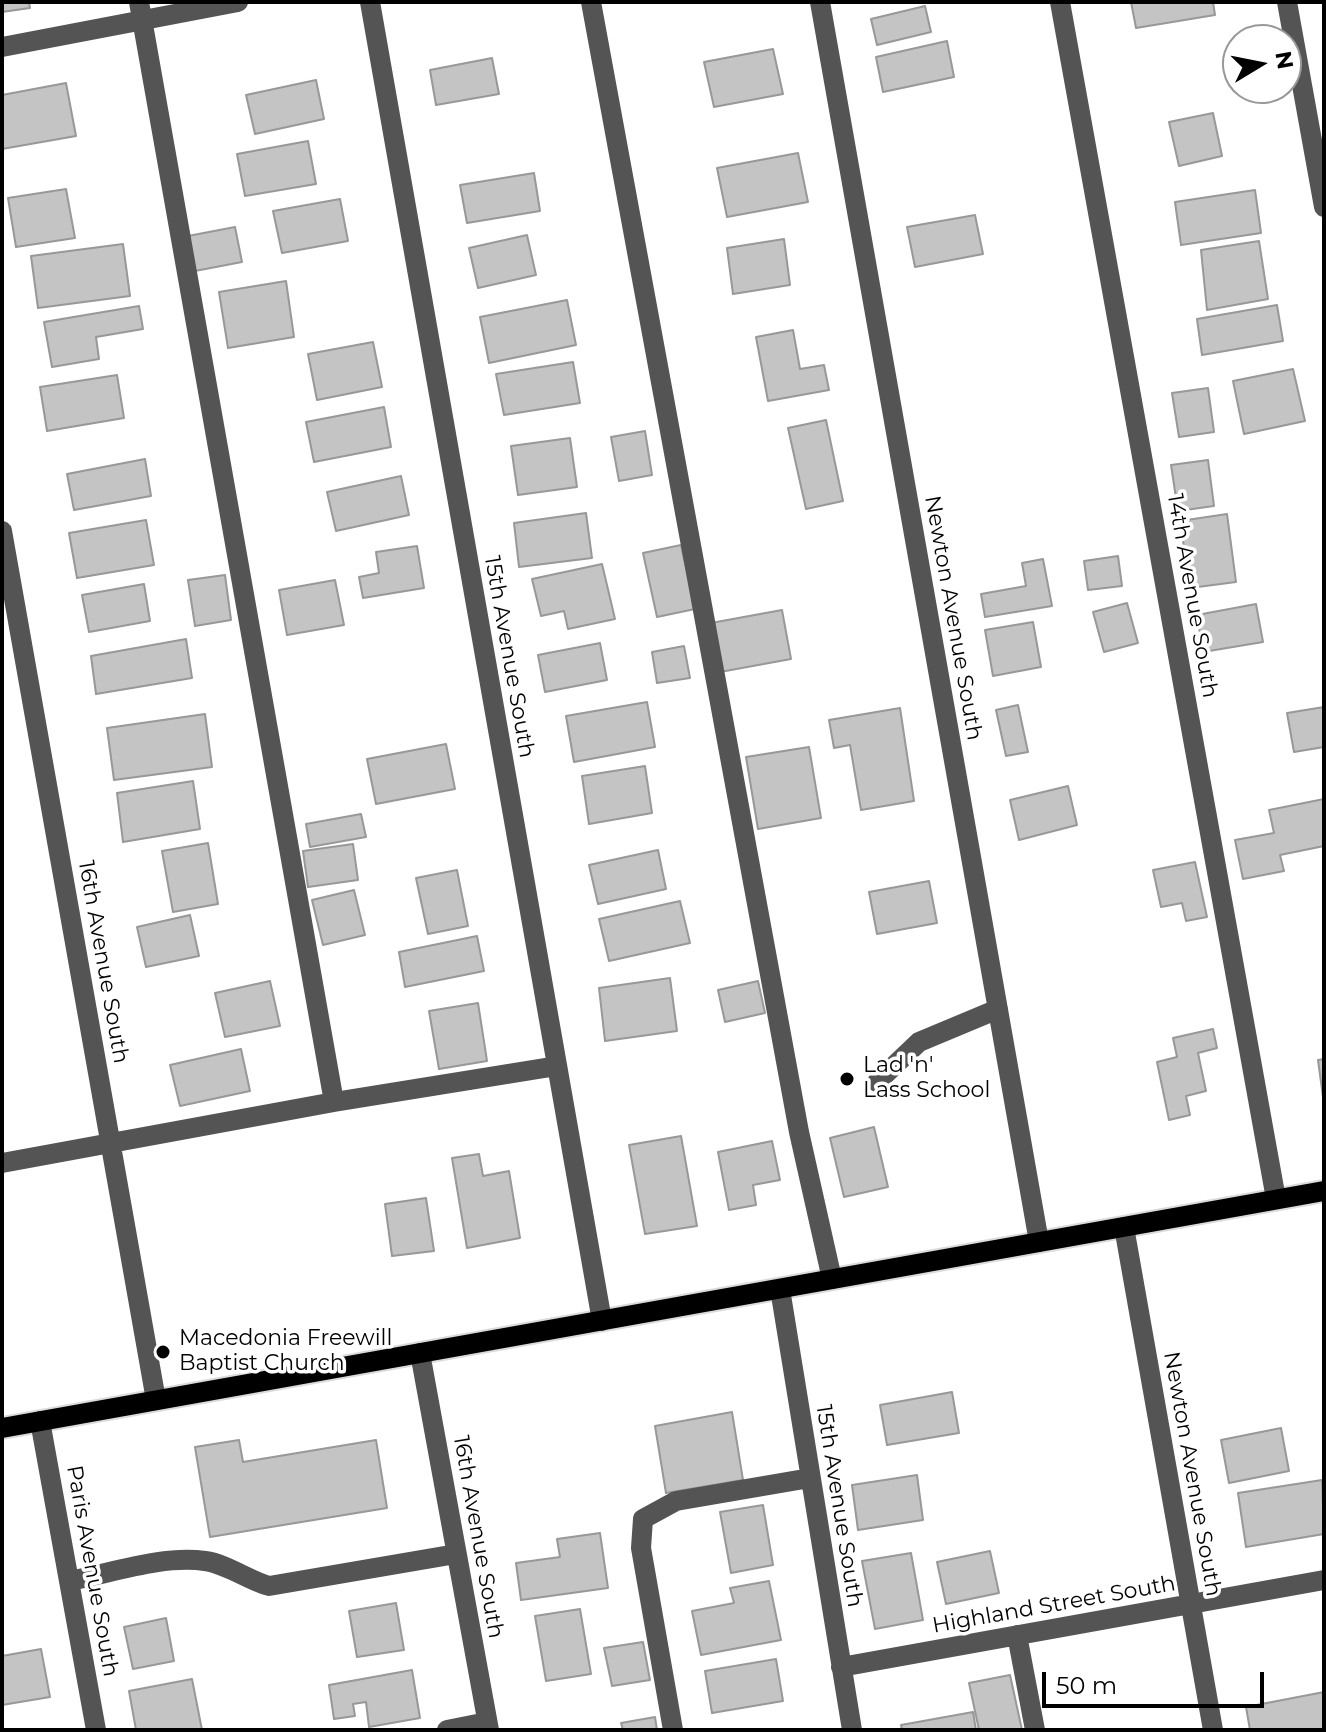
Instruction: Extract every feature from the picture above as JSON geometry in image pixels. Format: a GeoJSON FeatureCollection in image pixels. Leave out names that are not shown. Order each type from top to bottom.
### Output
{"type":"FeatureCollection","features":[{"type":"Feature","properties":{"kind":"main road"},"geometry":{"type":"LineString","coordinates":[[2,1428],[1324,1191]]}},
{"type":"Feature","properties":{"kind":"street"},"geometry":{"type":"LineString","coordinates":[[2,47],[141,11],[238,2]]}},
{"type":"Feature","properties":{"kind":"street","name":"15th Avenue South"},"geometry":{"type":"LineString","coordinates":[[370,2],[602,1321]]}},
{"type":"Feature","properties":{"kind":"street"},"geometry":{"type":"LineString","coordinates":[[591,2],[799,1132],[832,1279]]}},
{"type":"Feature","properties":{"kind":"street","name":"Newton Avenue South"},"geometry":{"type":"LineString","coordinates":[[820,2],[1039,1242]]}},
{"type":"Feature","properties":{"kind":"street","name":"14th Avenue South"},"geometry":{"type":"LineString","coordinates":[[1060,2],[1276,1199]]}},
{"type":"Feature","properties":{"kind":"street"},"geometry":{"type":"LineString","coordinates":[[1287,2],[1324,207]]}},
{"type":"Feature","properties":{"kind":"street"},"geometry":{"type":"LineString","coordinates":[[141,11],[334,1102]]}},
{"type":"Feature","properties":{"kind":"street","name":"16th Avenue South"},"geometry":{"type":"LineString","coordinates":[[2,531],[156,1400]]}},
{"type":"Feature","properties":{"kind":"street"},"geometry":{"type":"LineString","coordinates":[[877,1082],[919,1042],[998,1009]]}},
{"type":"Feature","properties":{"kind":"street"},"geometry":{"type":"LineString","coordinates":[[2,1163],[334,1102],[557,1066]]}},
{"type":"Feature","properties":{"kind":"street","name":"Newton Avenue South"},"geometry":{"type":"LineString","coordinates":[[1124,1227],[1213,1730]]}},
{"type":"Feature","properties":{"kind":"street","name":"15th Avenue South"},"geometry":{"type":"LineString","coordinates":[[780,1289],[852,1730]]}},
{"type":"Feature","properties":{"kind":"street","name":"16th Avenue South"},"geometry":{"type":"LineString","coordinates":[[420,1353],[488,1726]]}},
{"type":"Feature","properties":{"kind":"street","name":"Paris Avenue South"},"geometry":{"type":"LineString","coordinates":[[40,1421],[96,1730]]}},
{"type":"Feature","properties":{"kind":"street"},"geometry":{"type":"LineString","coordinates":[[673,1730],[641,1548],[643,1519],[676,1501],[810,1478]]}},
{"type":"Feature","properties":{"kind":"street"},"geometry":{"type":"LineString","coordinates":[[69,1581],[180,1560],[208,1561],[269,1586],[456,1554]]}},
{"type":"Feature","properties":{"kind":"street","name":"Highland Street South"},"geometry":{"type":"LineString","coordinates":[[841,1667],[1324,1580]]}},
{"type":"Feature","properties":{"kind":"street"},"geometry":{"type":"LineString","coordinates":[[1017,1635],[1035,1730]]}},
{"type":"Feature","properties":{"kind":"street"},"geometry":{"type":"LineString","coordinates":[[447,1730],[488,1726]]}},
{"type":"Feature","properties":{"kind":"building"},"geometry":{"type":"Polygon","coordinates":[[[2,2],[29,2],[30,8],[2,12],[2,2]]]}},
{"type":"Feature","properties":{"kind":"building"},"geometry":{"type":"Polygon","coordinates":[[[1131,2],[1213,2],[1215,15],[1136,28],[1131,2]]]}},
{"type":"Feature","properties":{"kind":"building"},"geometry":{"type":"Polygon","coordinates":[[[925,6],[931,32],[877,45],[871,19],[925,6]]]}},
{"type":"Feature","properties":{"kind":"building"},"geometry":{"type":"Polygon","coordinates":[[[947,41],[954,77],[883,92],[876,57],[947,41]]]}},
{"type":"Feature","properties":{"kind":"building"},"geometry":{"type":"Polygon","coordinates":[[[773,49],[783,94],[714,107],[704,62],[773,49]]]}},
{"type":"Feature","properties":{"kind":"building"},"geometry":{"type":"Polygon","coordinates":[[[492,58],[499,94],[436,105],[430,70],[492,58]]]}},
{"type":"Feature","properties":{"kind":"building"},"geometry":{"type":"Polygon","coordinates":[[[316,80],[324,119],[255,134],[246,95],[316,80]]]}},
{"type":"Feature","properties":{"kind":"building"},"geometry":{"type":"Polygon","coordinates":[[[66,83],[76,136],[2,149],[2,95],[66,83]]]}},
{"type":"Feature","properties":{"kind":"building"},"geometry":{"type":"Polygon","coordinates":[[[1213,113],[1222,156],[1179,166],[1169,122],[1213,113]]]}},
{"type":"Feature","properties":{"kind":"building"},"geometry":{"type":"Polygon","coordinates":[[[308,141],[316,184],[245,196],[237,154],[308,141]]]}},
{"type":"Feature","properties":{"kind":"building"},"geometry":{"type":"Polygon","coordinates":[[[798,153],[808,202],[727,217],[717,168],[798,153]]]}},
{"type":"Feature","properties":{"kind":"building"},"geometry":{"type":"Polygon","coordinates":[[[534,173],[540,211],[467,223],[460,185],[534,173]]]}},
{"type":"Feature","properties":{"kind":"building"},"geometry":{"type":"Polygon","coordinates":[[[66,189],[75,238],[16,247],[8,198],[66,189]]]}},
{"type":"Feature","properties":{"kind":"building"},"geometry":{"type":"Polygon","coordinates":[[[1255,190],[1261,233],[1181,245],[1175,202],[1255,190]]]}},
{"type":"Feature","properties":{"kind":"building"},"geometry":{"type":"Polygon","coordinates":[[[340,199],[348,241],[282,253],[273,211],[340,199]]]}},
{"type":"Feature","properties":{"kind":"building"},"geometry":{"type":"Polygon","coordinates":[[[975,215],[983,254],[915,267],[907,227],[975,215]]]}},
{"type":"Feature","properties":{"kind":"building"},"geometry":{"type":"Polygon","coordinates":[[[235,227],[242,262],[195,271],[188,236],[235,227]]]}},
{"type":"Feature","properties":{"kind":"building"},"geometry":{"type":"Polygon","coordinates":[[[527,235],[536,275],[478,288],[469,248],[527,235]]]}},
{"type":"Feature","properties":{"kind":"building"},"geometry":{"type":"Polygon","coordinates":[[[784,239],[790,285],[733,294],[727,248],[784,239]]]}},
{"type":"Feature","properties":{"kind":"building"},"geometry":{"type":"Polygon","coordinates":[[[1259,241],[1268,299],[1207,310],[1201,250],[1259,241]]]}},
{"type":"Feature","properties":{"kind":"building"},"geometry":{"type":"Polygon","coordinates":[[[123,244],[130,296],[38,308],[31,256],[123,244]]]}},
{"type":"Feature","properties":{"kind":"building"},"geometry":{"type":"Polygon","coordinates":[[[286,281],[294,337],[228,348],[219,292],[286,281]]]}},
{"type":"Feature","properties":{"kind":"building"},"geometry":{"type":"Polygon","coordinates":[[[567,300],[576,345],[489,363],[480,317],[567,300]]]}},
{"type":"Feature","properties":{"kind":"building"},"geometry":{"type":"Polygon","coordinates":[[[1277,305],[1283,341],[1202,355],[1197,319],[1277,305]]]}},
{"type":"Feature","properties":{"kind":"building"},"geometry":{"type":"Polygon","coordinates":[[[139,306],[143,329],[96,337],[99,359],[52,367],[44,322],[139,306]]]}},
{"type":"Feature","properties":{"kind":"building"},"geometry":{"type":"Polygon","coordinates":[[[793,330],[800,369],[824,365],[829,390],[768,401],[756,337],[793,330]]]}},
{"type":"Feature","properties":{"kind":"building"},"geometry":{"type":"Polygon","coordinates":[[[373,342],[382,387],[317,400],[308,354],[373,342]]]}},
{"type":"Feature","properties":{"kind":"building"},"geometry":{"type":"Polygon","coordinates":[[[573,362],[580,403],[504,415],[496,374],[573,362]]]}},
{"type":"Feature","properties":{"kind":"building"},"geometry":{"type":"Polygon","coordinates":[[[1293,369],[1305,421],[1244,434],[1233,381],[1293,369]]]}},
{"type":"Feature","properties":{"kind":"building"},"geometry":{"type":"Polygon","coordinates":[[[117,375],[124,418],[47,431],[40,387],[117,375]]]}},
{"type":"Feature","properties":{"kind":"building"},"geometry":{"type":"Polygon","coordinates":[[[1208,388],[1214,432],[1179,437],[1172,393],[1208,388]]]}},
{"type":"Feature","properties":{"kind":"building"},"geometry":{"type":"Polygon","coordinates":[[[384,407],[391,447],[314,462],[306,422],[384,407]]]}},
{"type":"Feature","properties":{"kind":"building"},"geometry":{"type":"Polygon","coordinates":[[[826,420],[843,501],[806,509],[788,428],[826,420]]]}},
{"type":"Feature","properties":{"kind":"building"},"geometry":{"type":"Polygon","coordinates":[[[645,431],[652,475],[619,481],[611,437],[645,431]]]}},
{"type":"Feature","properties":{"kind":"building"},"geometry":{"type":"Polygon","coordinates":[[[570,438],[577,487],[518,495],[511,446],[570,438]]]}},
{"type":"Feature","properties":{"kind":"building"},"geometry":{"type":"Polygon","coordinates":[[[145,459],[151,496],[74,510],[67,474],[145,459]]]}},
{"type":"Feature","properties":{"kind":"building"},"geometry":{"type":"Polygon","coordinates":[[[1208,460],[1214,506],[1178,511],[1171,465],[1208,460]]]}},
{"type":"Feature","properties":{"kind":"building"},"geometry":{"type":"Polygon","coordinates":[[[401,476],[409,515],[336,531],[327,492],[401,476]]]}},
{"type":"Feature","properties":{"kind":"building"},"geometry":{"type":"Polygon","coordinates":[[[586,513],[592,558],[519,567],[514,523],[586,513]]]}},
{"type":"Feature","properties":{"kind":"building"},"geometry":{"type":"Polygon","coordinates":[[[1227,514],[1236,582],[1190,588],[1180,521],[1227,514]]]}},
{"type":"Feature","properties":{"kind":"building"},"geometry":{"type":"Polygon","coordinates":[[[146,520],[154,565],[77,578],[69,533],[146,520]]]}},
{"type":"Feature","properties":{"kind":"building"},"geometry":{"type":"Polygon","coordinates":[[[681,545],[695,609],[657,617],[643,553],[681,545]]]}},
{"type":"Feature","properties":{"kind":"building"},"geometry":{"type":"Polygon","coordinates":[[[417,546],[424,588],[363,598],[359,577],[379,573],[376,552],[417,546]]]}},
{"type":"Feature","properties":{"kind":"building"},"geometry":{"type":"Polygon","coordinates":[[[1118,556],[1122,586],[1088,590],[1084,561],[1118,556]]]}},
{"type":"Feature","properties":{"kind":"building"},"geometry":{"type":"Polygon","coordinates":[[[1043,559],[1052,606],[985,617],[981,594],[1026,586],[1022,563],[1043,559]]]}},
{"type":"Feature","properties":{"kind":"building"},"geometry":{"type":"Polygon","coordinates":[[[602,564],[615,619],[568,629],[564,611],[541,616],[532,579],[602,564]]]}},
{"type":"Feature","properties":{"kind":"building"},"geometry":{"type":"Polygon","coordinates":[[[225,575],[231,620],[195,626],[188,580],[225,575]]]}},
{"type":"Feature","properties":{"kind":"building"},"geometry":{"type":"Polygon","coordinates":[[[335,580],[344,625],[287,635],[279,590],[335,580]]]}},
{"type":"Feature","properties":{"kind":"building"},"geometry":{"type":"Polygon","coordinates":[[[144,584],[150,621],[89,632],[82,595],[144,584]]]}},
{"type":"Feature","properties":{"kind":"building"},"geometry":{"type":"Polygon","coordinates":[[[1127,603],[1138,643],[1104,652],[1093,612],[1127,603]]]}},
{"type":"Feature","properties":{"kind":"building"},"geometry":{"type":"Polygon","coordinates":[[[1256,604],[1263,642],[1203,652],[1197,615],[1256,604]]]}},
{"type":"Feature","properties":{"kind":"building"},"geometry":{"type":"Polygon","coordinates":[[[782,610],[791,659],[720,672],[711,623],[782,610]]]}},
{"type":"Feature","properties":{"kind":"building"},"geometry":{"type":"Polygon","coordinates":[[[1033,622],[1041,667],[993,676],[985,630],[1033,622]]]}},
{"type":"Feature","properties":{"kind":"building"},"geometry":{"type":"Polygon","coordinates":[[[186,639],[192,678],[96,694],[91,656],[186,639]]]}},
{"type":"Feature","properties":{"kind":"building"},"geometry":{"type":"Polygon","coordinates":[[[600,643],[607,680],[545,692],[538,655],[600,643]]]}},
{"type":"Feature","properties":{"kind":"building"},"geometry":{"type":"Polygon","coordinates":[[[684,646],[690,678],[657,683],[652,652],[684,646]]]}},
{"type":"Feature","properties":{"kind":"building"},"geometry":{"type":"Polygon","coordinates":[[[647,702],[655,747],[574,762],[566,716],[647,702]]]}},
{"type":"Feature","properties":{"kind":"building"},"geometry":{"type":"Polygon","coordinates":[[[1018,705],[1028,752],[1006,756],[996,710],[1018,705]]]}},
{"type":"Feature","properties":{"kind":"building"},"geometry":{"type":"Polygon","coordinates":[[[1324,707],[1324,747],[1294,752],[1287,713],[1324,707]]]}},
{"type":"Feature","properties":{"kind":"building"},"geometry":{"type":"Polygon","coordinates":[[[900,708],[914,801],[861,810],[850,745],[834,748],[829,720],[900,708]]]}},
{"type":"Feature","properties":{"kind":"building"},"geometry":{"type":"Polygon","coordinates":[[[205,714],[212,767],[114,780],[107,728],[205,714]]]}},
{"type":"Feature","properties":{"kind":"building"},"geometry":{"type":"Polygon","coordinates":[[[446,744],[455,789],[376,804],[367,759],[446,744]]]}},
{"type":"Feature","properties":{"kind":"building"},"geometry":{"type":"Polygon","coordinates":[[[809,747],[821,818],[758,829],[746,757],[809,747]]]}},
{"type":"Feature","properties":{"kind":"building"},"geometry":{"type":"Polygon","coordinates":[[[645,766],[652,813],[589,824],[582,776],[645,766]]]}},
{"type":"Feature","properties":{"kind":"building"},"geometry":{"type":"Polygon","coordinates":[[[193,781],[200,829],[123,842],[117,793],[193,781]]]}},
{"type":"Feature","properties":{"kind":"building"},"geometry":{"type":"Polygon","coordinates":[[[1068,786],[1077,825],[1019,840],[1010,800],[1068,786]]]}},
{"type":"Feature","properties":{"kind":"building"},"geometry":{"type":"Polygon","coordinates":[[[1324,799],[1324,846],[1280,855],[1284,871],[1243,879],[1235,840],[1274,833],[1269,810],[1324,799]]]}},
{"type":"Feature","properties":{"kind":"building"},"geometry":{"type":"Polygon","coordinates":[[[361,814],[366,837],[310,847],[306,824],[361,814]]]}},
{"type":"Feature","properties":{"kind":"building"},"geometry":{"type":"Polygon","coordinates":[[[208,843],[218,904],[173,912],[162,851],[208,843]]]}},
{"type":"Feature","properties":{"kind":"building"},"geometry":{"type":"Polygon","coordinates":[[[353,844],[358,880],[308,887],[303,851],[353,844]]]}},
{"type":"Feature","properties":{"kind":"building"},"geometry":{"type":"Polygon","coordinates":[[[658,850],[666,889],[598,904],[589,865],[658,850]]]}},
{"type":"Feature","properties":{"kind":"building"},"geometry":{"type":"Polygon","coordinates":[[[1195,862],[1207,917],[1186,921],[1182,903],[1161,907],[1153,870],[1195,862]]]}},
{"type":"Feature","properties":{"kind":"building"},"geometry":{"type":"Polygon","coordinates":[[[457,870],[468,926],[428,934],[416,878],[457,870]]]}},
{"type":"Feature","properties":{"kind":"building"},"geometry":{"type":"Polygon","coordinates":[[[929,881],[937,923],[877,934],[869,892],[929,881]]]}},
{"type":"Feature","properties":{"kind":"building"},"geometry":{"type":"Polygon","coordinates":[[[354,890],[365,935],[323,945],[312,900],[354,890]]]}},
{"type":"Feature","properties":{"kind":"building"},"geometry":{"type":"Polygon","coordinates":[[[680,901],[690,943],[609,961],[599,919],[680,901]]]}},
{"type":"Feature","properties":{"kind":"building"},"geometry":{"type":"Polygon","coordinates":[[[190,915],[199,956],[146,967],[137,927],[190,915]]]}},
{"type":"Feature","properties":{"kind":"building"},"geometry":{"type":"Polygon","coordinates":[[[477,936],[484,971],[405,987],[399,952],[477,936]]]}},
{"type":"Feature","properties":{"kind":"building"},"geometry":{"type":"Polygon","coordinates":[[[670,978],[677,1031],[605,1041],[599,988],[670,978]]]}},
{"type":"Feature","properties":{"kind":"building"},"geometry":{"type":"Polygon","coordinates":[[[270,981],[280,1026],[225,1037],[215,993],[270,981]]]}},
{"type":"Feature","properties":{"kind":"building"},"geometry":{"type":"Polygon","coordinates":[[[758,981],[765,1013],[725,1022],[718,990],[758,981]]]}},
{"type":"Feature","properties":{"kind":"building"},"geometry":{"type":"Polygon","coordinates":[[[478,1003],[487,1061],[439,1069],[429,1011],[478,1003]]]}},
{"type":"Feature","properties":{"kind":"building"},"geometry":{"type":"Polygon","coordinates":[[[1213,1029],[1217,1048],[1198,1053],[1206,1091],[1186,1096],[1190,1115],[1169,1120],[1157,1062],[1177,1057],[1173,1038],[1213,1029]]]}},
{"type":"Feature","properties":{"kind":"building"},"geometry":{"type":"Polygon","coordinates":[[[241,1049],[250,1091],[180,1106],[170,1065],[241,1049]]]}},
{"type":"Feature","properties":{"kind":"building"},"geometry":{"type":"Polygon","coordinates":[[[1324,1059],[1324,1104],[1318,1060],[1324,1059]]]}},
{"type":"Feature","properties":{"kind":"building"},"geometry":{"type":"Polygon","coordinates":[[[874,1127],[888,1187],[844,1197],[830,1138],[874,1127]]]}},
{"type":"Feature","properties":{"kind":"building"},"geometry":{"type":"Polygon","coordinates":[[[681,1136],[697,1226],[645,1234],[629,1145],[681,1136]]]}},
{"type":"Feature","properties":{"kind":"building"},"geometry":{"type":"Polygon","coordinates":[[[772,1141],[780,1180],[753,1185],[756,1205],[729,1210],[718,1152],[772,1141]]]}},
{"type":"Feature","properties":{"kind":"building"},"geometry":{"type":"Polygon","coordinates":[[[479,1154],[483,1176],[509,1171],[520,1238],[467,1248],[452,1158],[479,1154]]]}},
{"type":"Feature","properties":{"kind":"building"},"geometry":{"type":"Polygon","coordinates":[[[426,1198],[434,1251],[392,1256],[385,1204],[426,1198]]]}},
{"type":"Feature","properties":{"kind":"building"},"geometry":{"type":"Polygon","coordinates":[[[952,1392],[959,1433],[887,1445],[880,1405],[952,1392]]]}},
{"type":"Feature","properties":{"kind":"building"},"geometry":{"type":"Polygon","coordinates":[[[732,1412],[743,1480],[666,1493],[655,1426],[732,1412]]]}},
{"type":"Feature","properties":{"kind":"building"},"geometry":{"type":"Polygon","coordinates":[[[1281,1428],[1289,1471],[1229,1483],[1221,1440],[1281,1428]]]}},
{"type":"Feature","properties":{"kind":"building"},"geometry":{"type":"Polygon","coordinates":[[[239,1440],[243,1462],[376,1440],[387,1508],[210,1537],[195,1447],[239,1440]]]}},
{"type":"Feature","properties":{"kind":"building"},"geometry":{"type":"Polygon","coordinates":[[[917,1475],[923,1520],[858,1530],[852,1485],[917,1475]]]}},
{"type":"Feature","properties":{"kind":"building"},"geometry":{"type":"Polygon","coordinates":[[[1322,1480],[1324,1534],[1246,1547],[1238,1493],[1322,1480]]]}},
{"type":"Feature","properties":{"kind":"building"},"geometry":{"type":"Polygon","coordinates":[[[763,1505],[773,1565],[731,1573],[720,1512],[763,1505]]]}},
{"type":"Feature","properties":{"kind":"building"},"geometry":{"type":"Polygon","coordinates":[[[600,1533],[608,1588],[521,1600],[516,1563],[560,1557],[557,1539],[600,1533]]]}},
{"type":"Feature","properties":{"kind":"building"},"geometry":{"type":"Polygon","coordinates":[[[990,1551],[999,1593],[946,1604],[937,1562],[990,1551]]]}},
{"type":"Feature","properties":{"kind":"building"},"geometry":{"type":"Polygon","coordinates":[[[911,1553],[923,1620],[875,1629],[862,1561],[911,1553]]]}},
{"type":"Feature","properties":{"kind":"building"},"geometry":{"type":"Polygon","coordinates":[[[769,1581],[781,1640],[701,1655],[692,1611],[734,1603],[730,1588],[769,1581]]]}},
{"type":"Feature","properties":{"kind":"building"},"geometry":{"type":"Polygon","coordinates":[[[396,1603],[404,1650],[357,1657],[349,1611],[396,1603]]]}},
{"type":"Feature","properties":{"kind":"building"},"geometry":{"type":"Polygon","coordinates":[[[580,1609],[591,1674],[546,1681],[535,1616],[580,1609]]]}},
{"type":"Feature","properties":{"kind":"building"},"geometry":{"type":"Polygon","coordinates":[[[166,1618],[174,1661],[133,1669],[124,1627],[166,1618]]]}},
{"type":"Feature","properties":{"kind":"building"},"geometry":{"type":"Polygon","coordinates":[[[643,1642],[650,1680],[612,1686],[604,1648],[643,1642]]]}},
{"type":"Feature","properties":{"kind":"building"},"geometry":{"type":"Polygon","coordinates":[[[41,1649],[50,1697],[2,1705],[2,1656],[41,1649]]]}},
{"type":"Feature","properties":{"kind":"building"},"geometry":{"type":"Polygon","coordinates":[[[776,1659],[783,1701],[712,1713],[705,1671],[776,1659]]]}},
{"type":"Feature","properties":{"kind":"building"},"geometry":{"type":"Polygon","coordinates":[[[412,1670],[420,1718],[369,1727],[366,1702],[353,1704],[355,1716],[334,1719],[329,1685],[412,1670]]]}},
{"type":"Feature","properties":{"kind":"building"},"geometry":{"type":"Polygon","coordinates":[[[1010,1675],[1022,1730],[979,1730],[969,1683],[1010,1675]]]}},
{"type":"Feature","properties":{"kind":"building"},"geometry":{"type":"Polygon","coordinates":[[[192,1679],[202,1730],[136,1730],[129,1691],[192,1679]]]}},
{"type":"Feature","properties":{"kind":"building"},"geometry":{"type":"Polygon","coordinates":[[[1324,1692],[1324,1730],[1250,1730],[1246,1707],[1324,1692]]]}},
{"type":"Feature","properties":{"kind":"building"},"geometry":{"type":"Polygon","coordinates":[[[973,1712],[976,1730],[902,1730],[901,1725],[973,1712]]]}},
{"type":"Feature","properties":{"kind":"building"},"geometry":{"type":"Polygon","coordinates":[[[655,1717],[657,1730],[623,1730],[621,1723],[655,1717]]]}},
{"type":"Feature","properties":{"kind":"place","name":"Lad 'n' Lass School"},"geometry":{"type":"Point","coordinates":[847,1079]}},
{"type":"Feature","properties":{"kind":"place","name":"Macedonia Freewill Baptist Church"},"geometry":{"type":"Point","coordinates":[163,1352]}}]}
